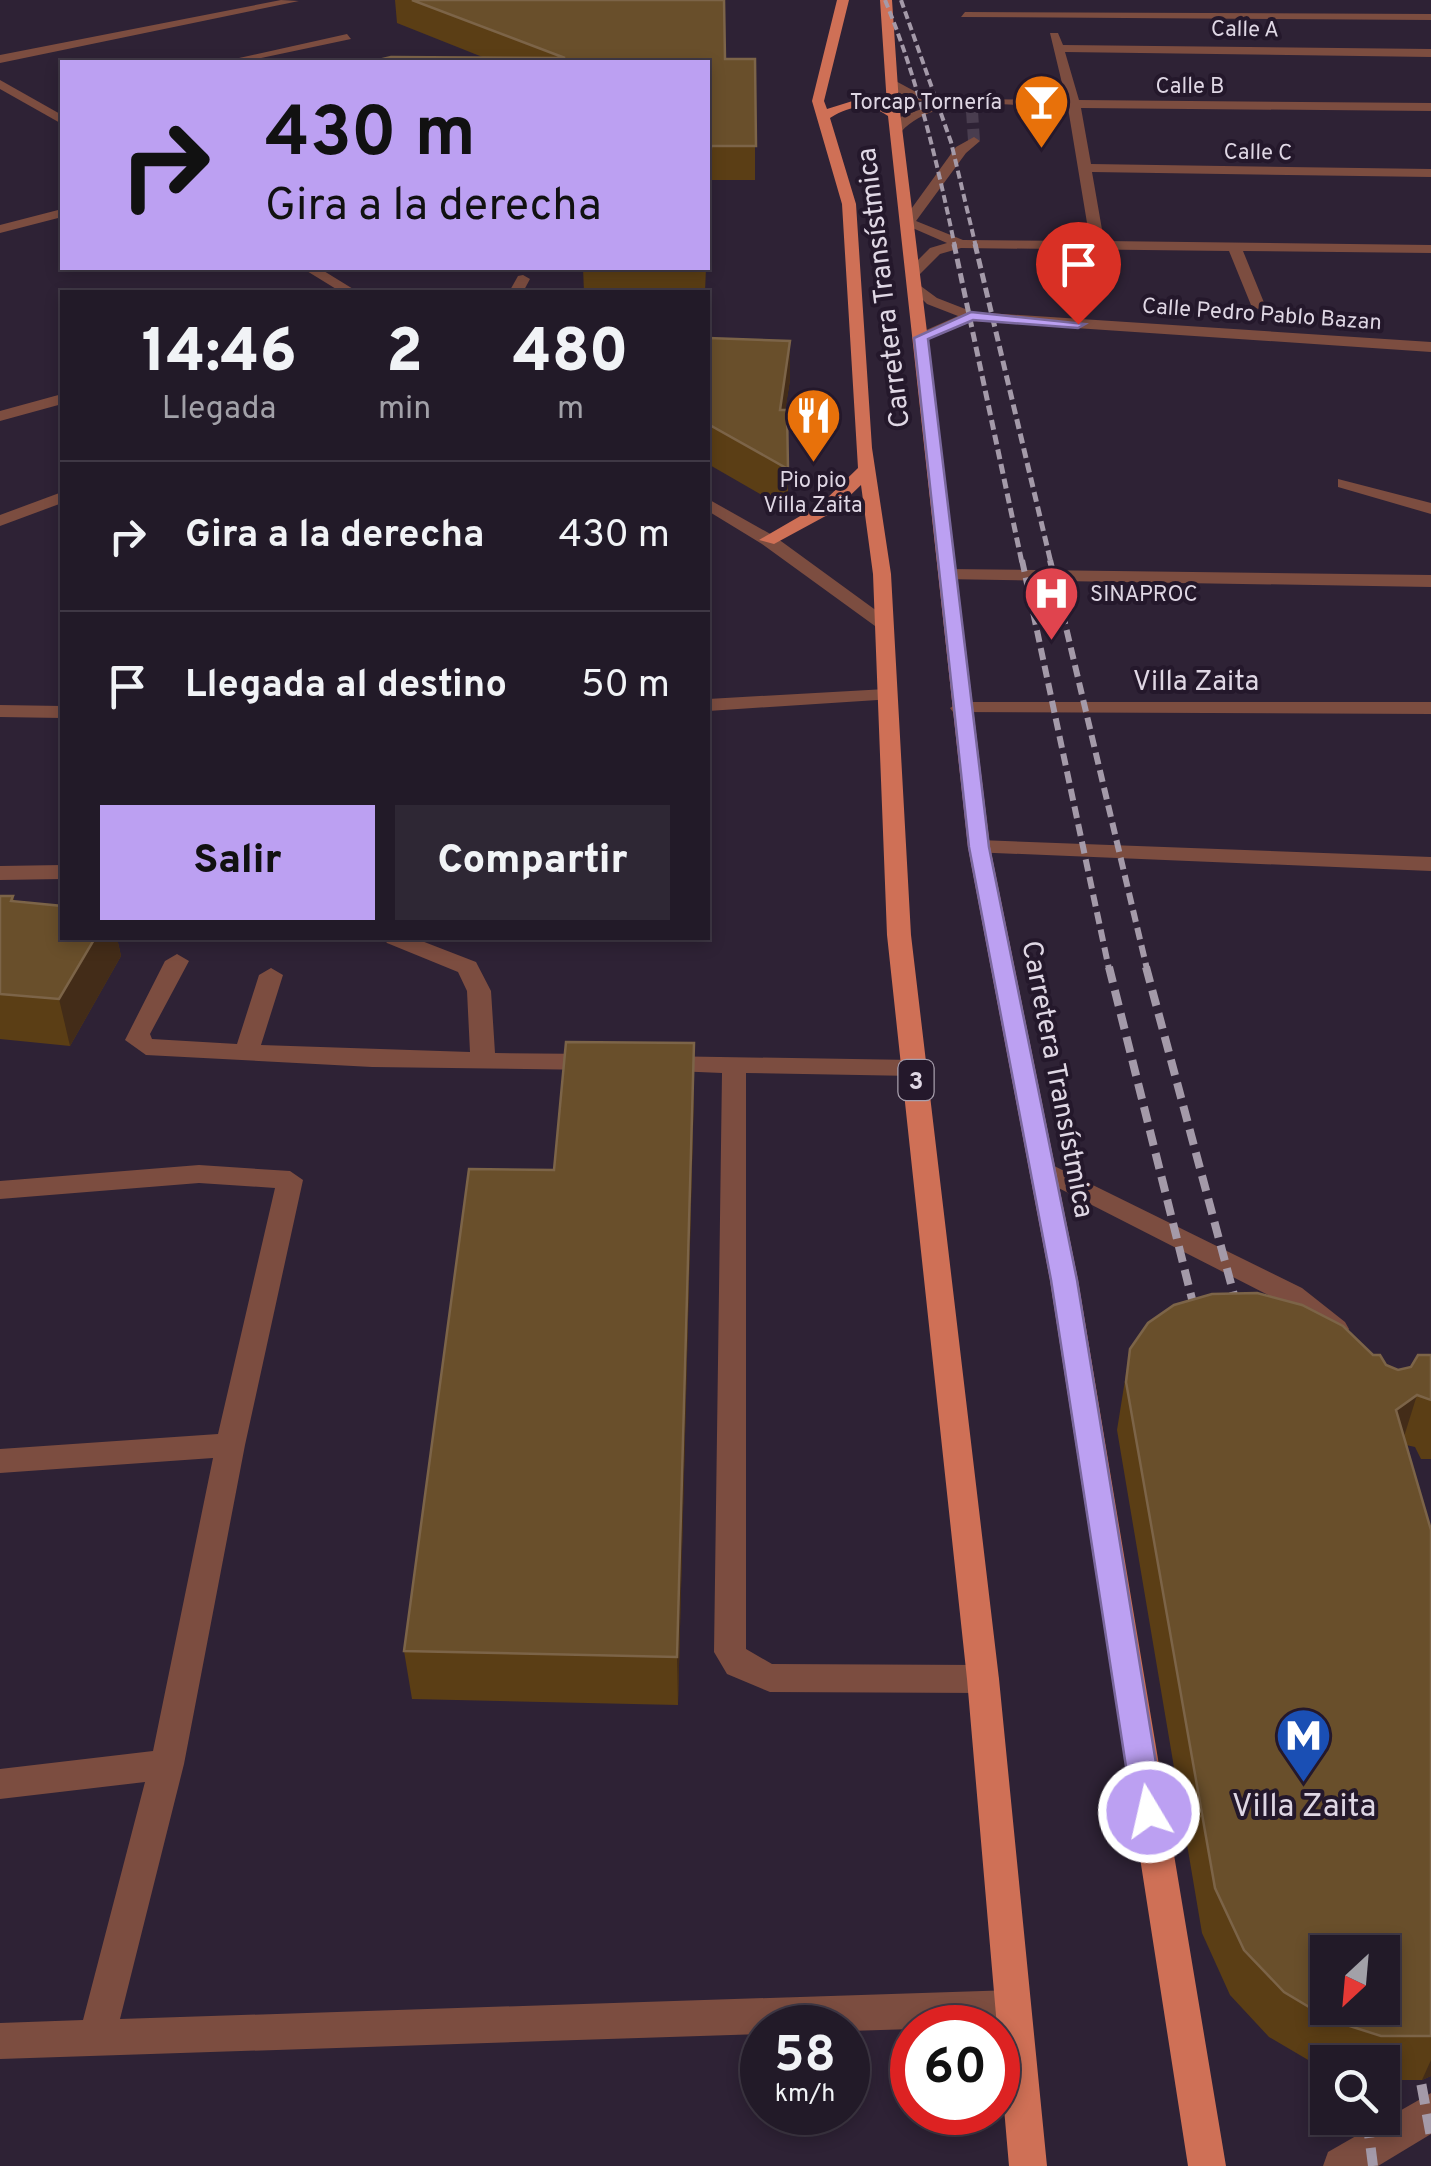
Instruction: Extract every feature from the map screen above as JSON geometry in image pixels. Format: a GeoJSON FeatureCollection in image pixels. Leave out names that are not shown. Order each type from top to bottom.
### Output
{"type":"FeatureCollection","features":[{"type":"Feature","properties":{"kind":"main road","name":"Carretera Transístmica"},"geometry":{"type":"LineString","coordinates":[[843,0],[839,84],[818,101],[849,204],[866,470],[878,524],[899,934],[983,1679],[1013,2005]]}},
{"type":"Feature","properties":{"kind":"main road","name":"Carretera Transístmica"},"geometry":{"type":"LineString","coordinates":[[886,0],[884,83],[896,122],[918,288],[960,708],[979,847],[1044,1170],[1207,2166]]}},
{"type":"Feature","properties":{"kind":"main road"},"geometry":{"type":"LineString","coordinates":[[839,84],[884,83]]}},
{"type":"Feature","properties":{"kind":"main road"},"geometry":{"type":"LineString","coordinates":[[824,117],[855,102],[883,106],[896,122]]}},
{"type":"Feature","properties":{"kind":"main road"},"geometry":{"type":"LineString","coordinates":[[768,540],[827,508],[866,470]]}},
{"type":"Feature","properties":{"kind":"main road","name":"Carretera Transístmica"},"geometry":{"type":"LineString","coordinates":[[1020,2082],[1028,2166]]}},
{"type":"Feature","properties":{"kind":"street"},"geometry":{"type":"LineString","coordinates":[[1095,15],[1100,0]]}},
{"type":"Feature","properties":{"kind":"street"},"geometry":{"type":"LineString","coordinates":[[0,59],[293,1]]}},
{"type":"Feature","properties":{"kind":"street"},"geometry":{"type":"LineString","coordinates":[[1049,14],[1074,104],[1098,246]]}},
{"type":"Feature","properties":{"kind":"street"},"geometry":{"type":"LineString","coordinates":[[964,15],[1431,18]]}},
{"type":"Feature","properties":{"kind":"street"},"geometry":{"type":"LineString","coordinates":[[237,60],[346,37]]}},
{"type":"Feature","properties":{"kind":"street","name":"Calle A"},"geometry":{"type":"LineString","coordinates":[[1058,48],[1431,54]]}},
{"type":"Feature","properties":{"kind":"street","name":"Calle B"},"geometry":{"type":"LineString","coordinates":[[884,83],[912,95],[972,107],[1431,107]]}},
{"type":"Feature","properties":{"kind":"street"},"geometry":{"type":"LineString","coordinates":[[4,90],[60,119]]}},
{"type":"Feature","properties":{"kind":"street"},"geometry":{"type":"LineString","coordinates":[[33,103],[60,97]]}},
{"type":"Feature","properties":{"kind":"street","name":"Calle B"},"geometry":{"type":"LineString","coordinates":[[896,122],[950,103]]}},
{"type":"Feature","properties":{"kind":"street"},"geometry":{"type":"LineString","coordinates":[[962,244],[908,223],[960,150],[974,141]]}},
{"type":"Feature","properties":{"kind":"street","name":"Calle C"},"geometry":{"type":"LineString","coordinates":[[1085,168],[1431,174]]}},
{"type":"Feature","properties":{"kind":"street"},"geometry":{"type":"LineString","coordinates":[[0,229],[60,214]]}},
{"type":"Feature","properties":{"kind":"street"},"geometry":{"type":"LineString","coordinates":[[915,271],[935,251],[962,244],[1431,249]]}},
{"type":"Feature","properties":{"kind":"street"},"geometry":{"type":"LineString","coordinates":[[1234,247],[1258,305]]}},
{"type":"Feature","properties":{"kind":"street"},"geometry":{"type":"LineString","coordinates":[[312,270],[347,290]]}},
{"type":"Feature","properties":{"kind":"street","name":"Calle Pedro Pablo Bazan"},"geometry":{"type":"LineString","coordinates":[[918,288],[932,301],[971,316],[1431,346]]}},
{"type":"Feature","properties":{"kind":"street","name":"Calle Pedro Pablo Bazan"},"geometry":{"type":"LineString","coordinates":[[920,338],[971,316]]}},
{"type":"Feature","properties":{"kind":"street"},"geometry":{"type":"LineString","coordinates":[[0,416],[60,399]]}},
{"type":"Feature","properties":{"kind":"street"},"geometry":{"type":"LineString","coordinates":[[1344,483],[1431,509]]}},
{"type":"Feature","properties":{"kind":"street"},"geometry":{"type":"LineString","coordinates":[[0,521],[60,498]]}},
{"type":"Feature","properties":{"kind":"street"},"geometry":{"type":"LineString","coordinates":[[710,505],[768,540],[882,622]]}},
{"type":"Feature","properties":{"kind":"street"},"geometry":{"type":"LineString","coordinates":[[948,575],[1431,581]]}},
{"type":"Feature","properties":{"kind":"street"},"geometry":{"type":"LineString","coordinates":[[710,704],[886,695]]}},
{"type":"Feature","properties":{"kind":"street","name":"Villa Zaita"},"geometry":{"type":"LineString","coordinates":[[960,708],[1431,708]]}},
{"type":"Feature","properties":{"kind":"street"},"geometry":{"type":"LineString","coordinates":[[0,711],[60,712]]}},
{"type":"Feature","properties":{"kind":"street"},"geometry":{"type":"LineString","coordinates":[[979,847],[1431,864]]}},
{"type":"Feature","properties":{"kind":"street"},"geometry":{"type":"LineString","coordinates":[[0,873],[60,872]]}},
{"type":"Feature","properties":{"kind":"street"},"geometry":{"type":"LineString","coordinates":[[400,940],[468,967],[479,991],[482,1058]]}},
{"type":"Feature","properties":{"kind":"street"},"geometry":{"type":"LineString","coordinates":[[177,961],[137,1040],[152,1048],[372,1059],[914,1068]]}},
{"type":"Feature","properties":{"kind":"street"},"geometry":{"type":"LineString","coordinates":[[246,1053],[271,975]]}},
{"type":"Feature","properties":{"kind":"street"},"geometry":{"type":"LineString","coordinates":[[734,1066],[730,1652],[751,1673],[770,1678],[983,1679]]}},
{"type":"Feature","properties":{"kind":"street"},"geometry":{"type":"LineString","coordinates":[[1044,1170],[1292,1295],[1330,1324],[1352,1348]]}},
{"type":"Feature","properties":{"kind":"street"},"geometry":{"type":"LineString","coordinates":[[0,1190],[199,1174],[290,1180],[230,1445],[167,1764],[98,2034]]}},
{"type":"Feature","properties":{"kind":"street"},"geometry":{"type":"LineString","coordinates":[[0,1461],[230,1445]]}},
{"type":"Feature","properties":{"kind":"street"},"geometry":{"type":"LineString","coordinates":[[0,1784],[167,1764]]}},
{"type":"Feature","properties":{"kind":"street"},"geometry":{"type":"LineString","coordinates":[[0,2041],[98,2034],[890,2011]]}},
{"type":"Feature","properties":{"kind":"street"},"geometry":{"type":"LineString","coordinates":[[1342,2166],[1431,2112]]}},
{"type":"Feature","properties":{"kind":"building"},"geometry":{"type":"Polygon","coordinates":[[[412,0],[724,0],[725,59],[755,59],[756,146],[711,146],[710,166],[710,60],[378,60],[565,58],[412,0]]]}},
{"type":"Feature","properties":{"kind":"building"},"geometry":{"type":"Polygon","coordinates":[[[710,338],[790,341],[780,410],[787,410],[788,469],[710,425],[710,338]]]}},
{"type":"Feature","properties":{"kind":"building"},"geometry":{"type":"Polygon","coordinates":[[[0,896],[13,896],[11,901],[60,906],[60,940],[94,940],[59,999],[0,994],[0,896]]]}},
{"type":"Feature","properties":{"kind":"building"},"geometry":{"type":"Polygon","coordinates":[[[566,1042],[694,1043],[677,1657],[404,1651],[469,1169],[554,1170],[566,1042]]]}},
{"type":"Feature","properties":{"kind":"building","name":"Villa Zaita"},"geometry":{"type":"Polygon","coordinates":[[[1257,1293],[1302,1305],[1343,1326],[1373,1355],[1380,1355],[1386,1365],[1398,1370],[1411,1367],[1418,1355],[1431,1355],[1431,1400],[1417,1395],[1396,1410],[1431,1530],[1431,2036],[1381,2036],[1347,2025],[1400,2025],[1400,1935],[1310,1935],[1310,2007],[1284,1992],[1244,1950],[1215,1888],[1126,1382],[1130,1349],[1148,1323],[1174,1305],[1212,1294],[1257,1293]]]}},
{"type":"Feature","properties":{"kind":"tunnel"},"geometry":{"type":"LineString","coordinates":[[972,111],[974,141]]}},
{"type":"Feature","properties":{"kind":"railway"},"geometry":{"type":"LineString","coordinates":[[885,0],[926,122],[955,247]]}},
{"type":"Feature","properties":{"kind":"railway"},"geometry":{"type":"LineString","coordinates":[[901,0],[951,142],[976,247]]}},
{"type":"Feature","properties":{"kind":"railway"},"geometry":{"type":"LineString","coordinates":[[954,244],[1022,563]]}},
{"type":"Feature","properties":{"kind":"railway"},"geometry":{"type":"LineString","coordinates":[[975,244],[1051,563]]}},
{"type":"Feature","properties":{"kind":"railway"},"geometry":{"type":"LineString","coordinates":[[1022,560],[1109,969]]}},
{"type":"Feature","properties":{"kind":"railway"},"geometry":{"type":"LineString","coordinates":[[1050,560],[1147,969]]}},
{"type":"Feature","properties":{"kind":"railway"},"geometry":{"type":"LineString","coordinates":[[1109,967],[1199,1327]]}},
{"type":"Feature","properties":{"kind":"railway"},"geometry":{"type":"LineString","coordinates":[[1146,967],[1241,1321]]}},
{"type":"Feature","properties":{"kind":"railway"},"geometry":{"type":"LineString","coordinates":[[1416,2055],[1431,2137]]}},
{"type":"Feature","properties":{"kind":"railway"},"geometry":{"type":"LineString","coordinates":[[1369,2135],[1373,2166]]}},
{"type":"Feature","properties":{"kind":"place","name":"Torcap Tornería"},"geometry":{"type":"Point","coordinates":[1041,150]}},
{"type":"Feature","properties":{"kind":"place","name":"Pio pio Villa Zaita"},"geometry":{"type":"Point","coordinates":[813,465]}},
{"type":"Feature","properties":{"kind":"place","name":"SINAPROC"},"geometry":{"type":"Point","coordinates":[1051,642]}},
{"type":"Feature","properties":{"kind":"place","name":"Villa Zaita"},"geometry":{"type":"Point","coordinates":[1304,1785]}},
{"type":"Feature","properties":{"kind":"route"},"geometry":{"type":"LineString","coordinates":[[1078,324],[971,316],[920,338],[979,847],[1064,1280],[1149,1812]]}}]}
